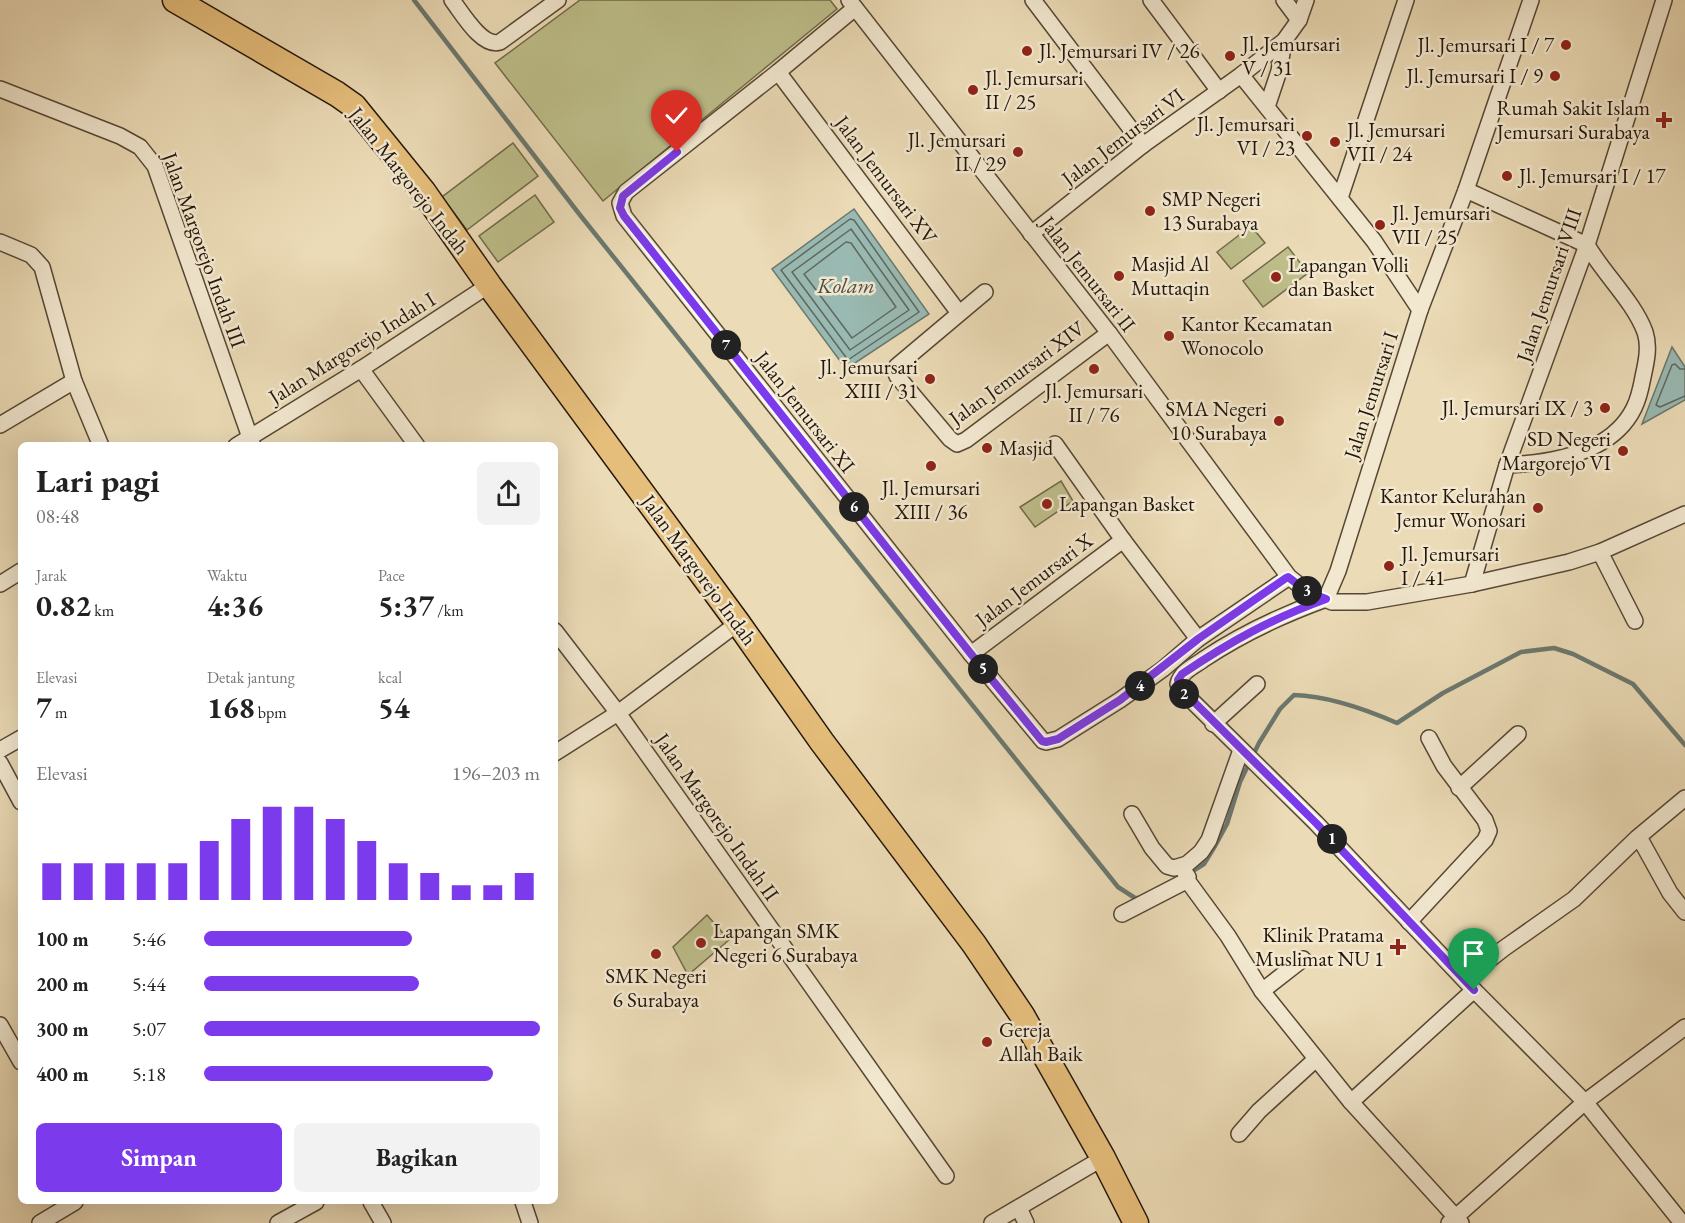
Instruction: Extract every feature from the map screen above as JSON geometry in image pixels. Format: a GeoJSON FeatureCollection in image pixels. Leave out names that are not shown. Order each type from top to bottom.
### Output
{"type":"FeatureCollection","features":[{"type":"Feature","properties":{"kind":"main road","name":"Jalan Margorejo Indah"},"geometry":{"type":"LineString","coordinates":[[175,0],[354,106],[423,191],[822,742],[974,944],[1022,1015],[1103,1158],[1136,1223]]}},
{"type":"Feature","properties":{"kind":"street"},"geometry":{"type":"LineString","coordinates":[[452,0],[484,39],[492,44],[500,42],[558,0]]}},
{"type":"Feature","properties":{"kind":"street"},"geometry":{"type":"LineString","coordinates":[[1033,0],[1143,145]]}},
{"type":"Feature","properties":{"kind":"street"},"geometry":{"type":"LineString","coordinates":[[1151,0],[1219,91]]}},
{"type":"Feature","properties":{"kind":"street"},"geometry":{"type":"LineString","coordinates":[[1284,0],[1299,20]]}},
{"type":"Feature","properties":{"kind":"street","name":"Jalan Jemursari VI"},"geometry":{"type":"LineString","coordinates":[[1031,234],[1143,145],[1241,75],[1284,41],[1299,20],[1306,0]]}},
{"type":"Feature","properties":{"kind":"street"},"geometry":{"type":"LineString","coordinates":[[1340,198],[1406,0]]}},
{"type":"Feature","properties":{"kind":"street","name":"Jalan Jemursari I"},"geometry":{"type":"LineString","coordinates":[[1326,599],[1338,571],[1420,310],[1466,190],[1531,0]]}},
{"type":"Feature","properties":{"kind":"street","name":"Jalan Jemursari VIII"},"geometry":{"type":"LineString","coordinates":[[1472,584],[1507,465],[1587,245],[1664,0]]}},
{"type":"Feature","properties":{"kind":"street"},"geometry":{"type":"LineString","coordinates":[[778,72],[852,4]]}},
{"type":"Feature","properties":{"kind":"street","name":"Jalan Jemursari II"},"geometry":{"type":"LineString","coordinates":[[852,4],[1108,333],[1288,577]]}},
{"type":"Feature","properties":{"kind":"street","name":"Jalan Jemursari VI"},"geometry":{"type":"LineString","coordinates":[[1267,107],[1279,72],[1284,41]]}},
{"type":"Feature","properties":{"kind":"street","name":"Jalan Jemursari XI"},"geometry":{"type":"LineString","coordinates":[[778,72],[626,192],[620,203],[624,216],[1039,738],[1051,742],[1120,700],[1198,639]]}},
{"type":"Feature","properties":{"kind":"street","name":"Jalan Jemursari XV"},"geometry":{"type":"LineString","coordinates":[[778,72],[959,313]]}},
{"type":"Feature","properties":{"kind":"street"},"geometry":{"type":"LineString","coordinates":[[1241,75],[1374,241],[1420,310]]}},
{"type":"Feature","properties":{"kind":"street","name":"Jalan Margorejo Indah III"},"geometry":{"type":"LineString","coordinates":[[0,89],[120,136],[140,147],[149,156],[155,166],[251,442]]}},
{"type":"Feature","properties":{"kind":"street"},"geometry":{"type":"LineString","coordinates":[[1466,190],[1587,245],[1646,335],[1647,360],[1639,396],[1634,410],[1620,428],[1599,443],[1561,458],[1538,463],[1507,465]]}},
{"type":"Feature","properties":{"kind":"street"},"geometry":{"type":"LineString","coordinates":[[0,242],[32,255],[42,267],[74,381],[99,442]]}},
{"type":"Feature","properties":{"kind":"street","name":"Jalan Margorejo Indah I"},"geometry":{"type":"LineString","coordinates":[[251,442],[489,285]]}},
{"type":"Feature","properties":{"kind":"street"},"geometry":{"type":"LineString","coordinates":[[959,313],[985,292]]}},
{"type":"Feature","properties":{"kind":"street","name":"Jalan Jemursari XIV"},"geometry":{"type":"LineString","coordinates":[[959,313],[895,370],[897,376],[950,439],[957,444],[961,444],[1108,333]]}},
{"type":"Feature","properties":{"kind":"street"},"geometry":{"type":"LineString","coordinates":[[361,369],[414,442]]}},
{"type":"Feature","properties":{"kind":"street"},"geometry":{"type":"LineString","coordinates":[[0,425],[74,381]]}},
{"type":"Feature","properties":{"kind":"street"},"geometry":{"type":"LineString","coordinates":[[1055,444],[1123,540],[1198,639],[1288,577],[1308,592],[1326,599],[1342,603],[1367,602],[1472,584],[1569,562],[1600,552],[1685,514]]}},
{"type":"Feature","properties":{"kind":"street","name":"Jalan Jemursari X"},"geometry":{"type":"LineString","coordinates":[[971,654],[1123,540]]}},
{"type":"Feature","properties":{"kind":"street"},"geometry":{"type":"LineString","coordinates":[[1600,552],[1635,621]]}},
{"type":"Feature","properties":{"kind":"street"},"geometry":{"type":"LineString","coordinates":[[0,584],[18,573]]}},
{"type":"Feature","properties":{"kind":"street"},"geometry":{"type":"LineString","coordinates":[[1326,599],[1292,611],[1233,640],[1182,674],[1178,684],[1180,690],[1316,823],[1585,1102],[1682,1223]]}},
{"type":"Feature","properties":{"kind":"street"},"geometry":{"type":"LineString","coordinates":[[558,751],[618,713],[738,623]]}},
{"type":"Feature","properties":{"kind":"street","name":"Jalan Margorejo Indah II"},"geometry":{"type":"LineString","coordinates":[[558,635],[618,713],[946,1176]]}},
{"type":"Feature","properties":{"kind":"street"},"geometry":{"type":"LineString","coordinates":[[1214,723],[1257,684]]}},
{"type":"Feature","properties":{"kind":"street"},"geometry":{"type":"LineString","coordinates":[[1460,788],[1518,734]]}},
{"type":"Feature","properties":{"kind":"street"},"geometry":{"type":"LineString","coordinates":[[1409,922],[1489,834],[1489,827],[1485,820],[1444,766],[1429,738]]}},
{"type":"Feature","properties":{"kind":"street"},"geometry":{"type":"LineString","coordinates":[[0,750],[18,740]]}},
{"type":"Feature","properties":{"kind":"street"},"geometry":{"type":"LineString","coordinates":[[1122,914],[1185,873],[1201,852],[1209,840],[1242,751]]}},
{"type":"Feature","properties":{"kind":"street"},"geometry":{"type":"LineString","coordinates":[[0,763],[18,796]]}},
{"type":"Feature","properties":{"kind":"street"},"geometry":{"type":"LineString","coordinates":[[1351,1102],[1470,984],[1503,948],[1574,899],[1639,837],[1685,798]]}},
{"type":"Feature","properties":{"kind":"street"},"geometry":{"type":"LineString","coordinates":[[1132,813],[1164,864],[1185,873],[1262,991],[1351,1102],[1456,1221],[1585,1102],[1685,1027]]}},
{"type":"Feature","properties":{"kind":"street"},"geometry":{"type":"LineString","coordinates":[[1639,837],[1671,893],[1685,912]]}},
{"type":"Feature","properties":{"kind":"street"},"geometry":{"type":"LineString","coordinates":[[1262,991],[1303,959]]}},
{"type":"Feature","properties":{"kind":"street"},"geometry":{"type":"LineString","coordinates":[[0,1024],[18,1057]]}},
{"type":"Feature","properties":{"kind":"street"},"geometry":{"type":"LineString","coordinates":[[1239,1134],[1258,1111],[1316,1059]]}},
{"type":"Feature","properties":{"kind":"street"},"geometry":{"type":"LineString","coordinates":[[992,1223],[1103,1158]]}},
{"type":"Feature","properties":{"kind":"street"},"geometry":{"type":"LineString","coordinates":[[40,1223],[72,1204]]}},
{"type":"Feature","properties":{"kind":"street"},"geometry":{"type":"LineString","coordinates":[[278,1223],[312,1204]]}},
{"type":"Feature","properties":{"kind":"street"},"geometry":{"type":"LineString","coordinates":[[372,1204],[383,1223]]}},
{"type":"Feature","properties":{"kind":"street"},"geometry":{"type":"LineString","coordinates":[[525,1204],[531,1223]]}},
{"type":"Feature","properties":{"kind":"street"},"geometry":{"type":"LineString","coordinates":[[1019,1208],[1026,1223]]}},
{"type":"Feature","properties":{"kind":"green space"},"geometry":{"type":"Polygon","coordinates":[[[580,0],[830,0],[837,9],[603,201],[495,63],[580,0]]]}},
{"type":"Feature","properties":{"kind":"green space"},"geometry":{"type":"Polygon","coordinates":[[[513,143],[538,176],[467,230],[442,197],[513,143]]]}},
{"type":"Feature","properties":{"kind":"green space"},"geometry":{"type":"Polygon","coordinates":[[[535,195],[554,222],[498,262],[479,236],[535,195]]]}},
{"type":"Feature","properties":{"kind":"green space","name":"Lapangan Volli dan Basket"},"geometry":{"type":"Polygon","coordinates":[[[1251,226],[1265,243],[1231,269],[1217,252],[1251,226]]]}},
{"type":"Feature","properties":{"kind":"green space","name":"Lapangan Volli dan Basket"},"geometry":{"type":"Polygon","coordinates":[[[1288,247],[1308,273],[1263,307],[1243,281],[1288,247]]]}},
{"type":"Feature","properties":{"kind":"green space","name":"Lapangan Basket"},"geometry":{"type":"Polygon","coordinates":[[[1061,481],[1073,501],[1035,527],[1020,507],[1061,481]]]}},
{"type":"Feature","properties":{"kind":"green space","name":"Lapangan SMK Negeri 6 Surabaya"},"geometry":{"type":"Polygon","coordinates":[[[707,915],[729,940],[688,975],[673,947],[707,915]]]}},
{"type":"Feature","properties":{"kind":"water","name":"Kolam"},"geometry":{"type":"Polygon","coordinates":[[[854,209],[929,314],[846,369],[772,269],[854,209]]]}},
{"type":"Feature","properties":{"kind":"water"},"geometry":{"type":"Polygon","coordinates":[[[1672,347],[1685,367],[1685,400],[1642,424],[1672,347]]]}},
{"type":"Feature","properties":{"kind":"waterway"},"geometry":{"type":"LineString","coordinates":[[414,0],[580,215],[1118,887],[1135,898],[1141,898]]}},
{"type":"Feature","properties":{"kind":"waterway"},"geometry":{"type":"LineString","coordinates":[[1188,874],[1204,864],[1215,846],[1227,824],[1240,782],[1259,743],[1280,709],[1294,695],[1347,704],[1397,723],[1443,693],[1521,652],[1554,648],[1573,654],[1633,684],[1685,745]]}},
{"type":"Feature","properties":{"kind":"place","name":"Jl. Jemursari I / 7"},"geometry":{"type":"Point","coordinates":[1566,45]}},
{"type":"Feature","properties":{"kind":"place","name":"Jl. Jemursari IV / 26"},"geometry":{"type":"Point","coordinates":[1027,51]}},
{"type":"Feature","properties":{"kind":"place","name":"Jl. Jemursari V / 31"},"geometry":{"type":"Point","coordinates":[1230,56]}},
{"type":"Feature","properties":{"kind":"place","name":"Jl. Jemursari I / 9"},"geometry":{"type":"Point","coordinates":[1555,76]}},
{"type":"Feature","properties":{"kind":"place","name":"Jl. Jemursari II / 25"},"geometry":{"type":"Point","coordinates":[973,90]}},
{"type":"Feature","properties":{"kind":"place","name":"Rumah Sakit Islam Jemursari Surabaya"},"geometry":{"type":"Point","coordinates":[1664,120]}},
{"type":"Feature","properties":{"kind":"place","name":"Jl. Jemursari VI / 23"},"geometry":{"type":"Point","coordinates":[1307,136]}},
{"type":"Feature","properties":{"kind":"place","name":"Jl. Jemursari VII / 24"},"geometry":{"type":"Point","coordinates":[1335,142]}},
{"type":"Feature","properties":{"kind":"place","name":"Jl. Jemursari II / 29"},"geometry":{"type":"Point","coordinates":[1018,152]}},
{"type":"Feature","properties":{"kind":"place","name":"Jl. Jemursari I / 17"},"geometry":{"type":"Point","coordinates":[1507,176]}},
{"type":"Feature","properties":{"kind":"place","name":"SMP Negeri 13 Surabaya"},"geometry":{"type":"Point","coordinates":[1150,211]}},
{"type":"Feature","properties":{"kind":"place","name":"Jl. Jemursari VII / 25"},"geometry":{"type":"Point","coordinates":[1380,225]}},
{"type":"Feature","properties":{"kind":"place","name":"Masjid Al Muttaqin"},"geometry":{"type":"Point","coordinates":[1119,276]}},
{"type":"Feature","properties":{"kind":"place","name":"Lapangan Volli dan Basket"},"geometry":{"type":"Point","coordinates":[1276,277]}},
{"type":"Feature","properties":{"kind":"place","name":"Kantor Kecamatan Wonocolo"},"geometry":{"type":"Point","coordinates":[1169,336]}},
{"type":"Feature","properties":{"kind":"place","name":"Jl. Jemursari II / 76"},"geometry":{"type":"Point","coordinates":[1094,369]}},
{"type":"Feature","properties":{"kind":"place","name":"Jl. Jemursari XIII / 31"},"geometry":{"type":"Point","coordinates":[930,379]}},
{"type":"Feature","properties":{"kind":"place","name":"Jl. Jemursari IX / 3"},"geometry":{"type":"Point","coordinates":[1605,408]}},
{"type":"Feature","properties":{"kind":"place","name":"SMA Negeri 10 Surabaya"},"geometry":{"type":"Point","coordinates":[1279,421]}},
{"type":"Feature","properties":{"kind":"place","name":"Masjid"},"geometry":{"type":"Point","coordinates":[987,448]}},
{"type":"Feature","properties":{"kind":"place","name":"SD Negeri Margorejo VI"},"geometry":{"type":"Point","coordinates":[1623,451]}},
{"type":"Feature","properties":{"kind":"place","name":"Jl. Jemursari XIII / 36"},"geometry":{"type":"Point","coordinates":[931,466]}},
{"type":"Feature","properties":{"kind":"place","name":"Lapangan Basket"},"geometry":{"type":"Point","coordinates":[1047,504]}},
{"type":"Feature","properties":{"kind":"place","name":"Kantor Kelurahan Jemur Wonosari"},"geometry":{"type":"Point","coordinates":[1538,508]}},
{"type":"Feature","properties":{"kind":"place","name":"Jl. Jemursari I / 41"},"geometry":{"type":"Point","coordinates":[1389,566]}},
{"type":"Feature","properties":{"kind":"place","name":"Lapangan SMK Negeri 6 Surabaya"},"geometry":{"type":"Point","coordinates":[701,943]}},
{"type":"Feature","properties":{"kind":"place","name":"Klinik Pratama Muslimat NU 1"},"geometry":{"type":"Point","coordinates":[1398,947]}},
{"type":"Feature","properties":{"kind":"place","name":"SMK Negeri 6 Surabaya"},"geometry":{"type":"Point","coordinates":[656,954]}},
{"type":"Feature","properties":{"kind":"place","name":"Gereja Allah Baik"},"geometry":{"type":"Point","coordinates":[987,1042]}},
{"type":"Feature","properties":{"kind":"route"},"geometry":{"type":"LineString","coordinates":[[677,152],[626,192],[620,203],[624,216],[1042,741],[1051,742],[1058,739],[1120,700],[1198,639],[1288,577],[1308,592],[1326,599],[1292,611],[1233,640],[1182,674],[1178,680],[1180,690],[1316,823],[1474,990]]}}]}
